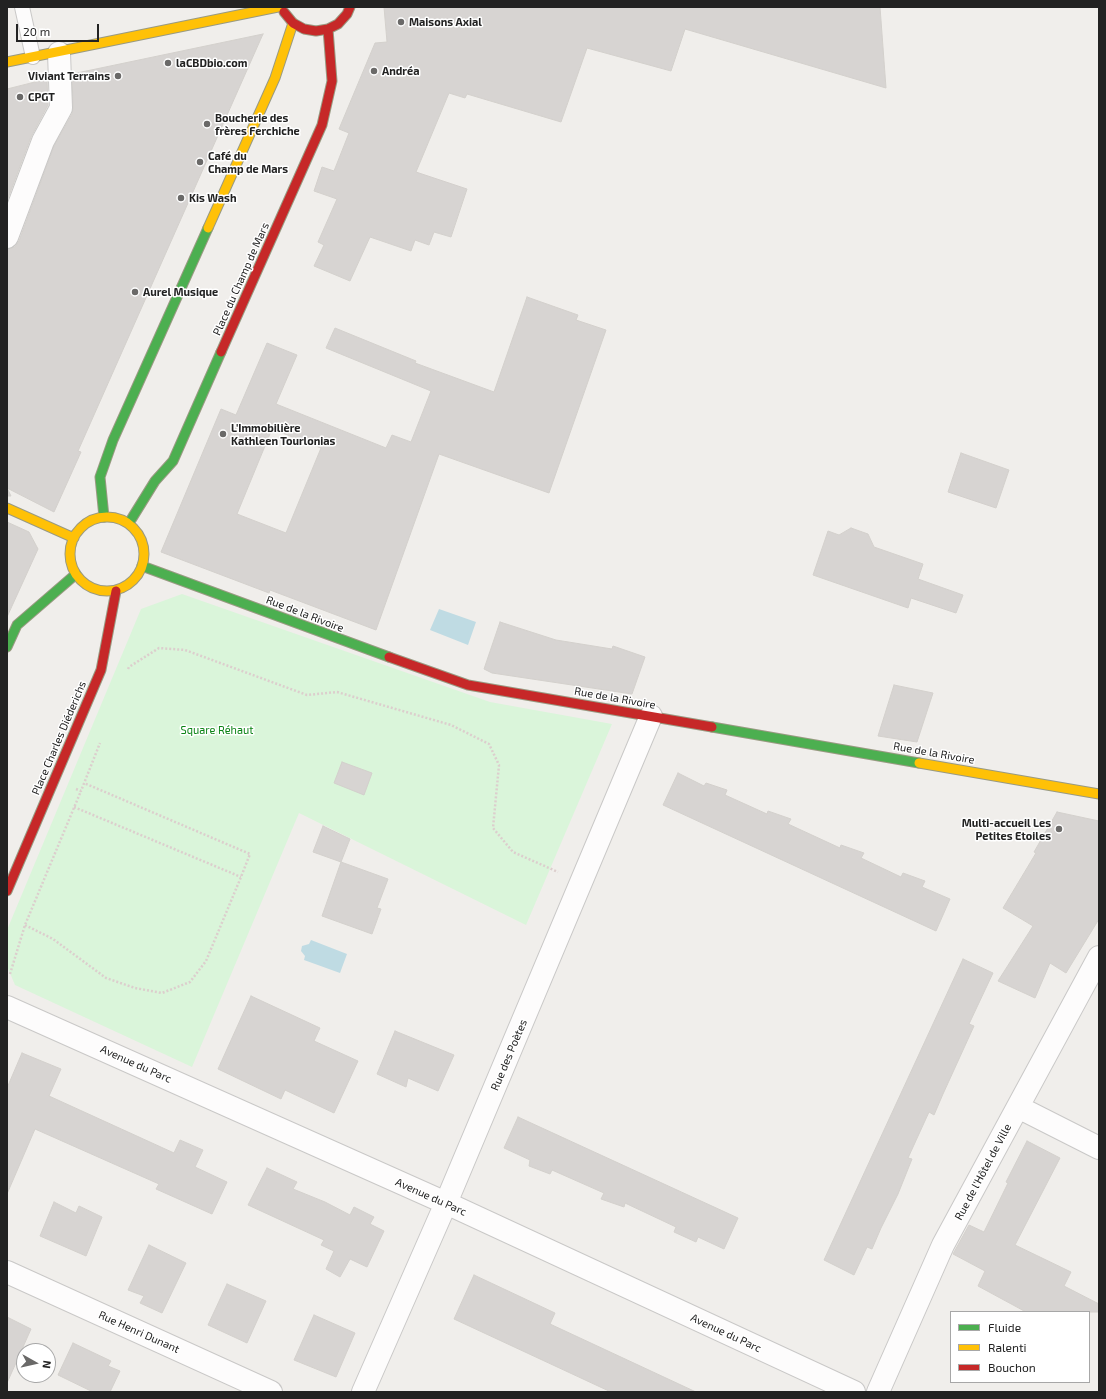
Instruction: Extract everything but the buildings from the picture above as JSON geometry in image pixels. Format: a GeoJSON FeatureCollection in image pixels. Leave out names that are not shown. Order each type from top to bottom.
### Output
{"type":"FeatureCollection","features":[{"type":"Feature","properties":{"kind":"street"},"geometry":{"type":"LineString","coordinates":[[7,62],[278,7]]}},
{"type":"Feature","properties":{"kind":"street"},"geometry":{"type":"LineString","coordinates":[[282,7],[286,16],[293,23],[304,29],[316,31],[328,29],[338,24],[347,14],[350,7]]}},
{"type":"Feature","properties":{"kind":"street"},"geometry":{"type":"LineString","coordinates":[[104,517],[100,477],[113,440],[275,78],[293,23]]}},
{"type":"Feature","properties":{"kind":"street","name":"Place du Champ de Mars"},"geometry":{"type":"LineString","coordinates":[[129,523],[155,481],[173,461],[322,125],[332,81],[328,29]]}},
{"type":"Feature","properties":{"kind":"street"},"geometry":{"type":"LineString","coordinates":[[7,237],[43,141],[62,108],[59,52]]}},
{"type":"Feature","properties":{"kind":"street"},"geometry":{"type":"LineString","coordinates":[[7,508],[74,538]]}},
{"type":"Feature","properties":{"kind":"street"},"geometry":{"type":"LineString","coordinates":[[104,517],[115,517],[129,523],[141,538],[144,547],[145,557],[137,577],[128,586],[116,590],[105,592],[93,589],[84,583],[76,574],[71,562],[70,550],[74,538],[82,527],[92,520],[104,517]]}},
{"type":"Feature","properties":{"kind":"street","name":"Rue de la Rivoire"},"geometry":{"type":"LineString","coordinates":[[142,566],[341,640],[468,685],[1099,794]]}},
{"type":"Feature","properties":{"kind":"street"},"geometry":{"type":"LineString","coordinates":[[7,647],[17,625],[76,574]]}},
{"type":"Feature","properties":{"kind":"street","name":"Place Charles Diéderichs"},"geometry":{"type":"LineString","coordinates":[[7,890],[101,670],[116,590]]}},
{"type":"Feature","properties":{"kind":"street","name":"Rue des Poètes"},"geometry":{"type":"LineString","coordinates":[[363,1392],[446,1203],[583,881],[651,716]]}},
{"type":"Feature","properties":{"kind":"street","name":"Rue de l'Hôtel de Ville"},"geometry":{"type":"LineString","coordinates":[[878,1392],[943,1245],[1099,957]]}},
{"type":"Feature","properties":{"kind":"street","name":"Avenue du Parc"},"geometry":{"type":"LineString","coordinates":[[7,1006],[446,1203],[854,1392]]}},
{"type":"Feature","properties":{"kind":"street"},"geometry":{"type":"LineString","coordinates":[[1018,1107],[1099,1148]]}},
{"type":"Feature","properties":{"kind":"street","name":"Rue Henri Dunant"},"geometry":{"type":"LineString","coordinates":[[7,1272],[271,1392]]}},
{"type":"Feature","properties":{"kind":"lane"},"geometry":{"type":"LineString","coordinates":[[22,7],[33,57]]}},
{"type":"Feature","properties":{"kind":"path"},"geometry":{"type":"LineString","coordinates":[[126,674],[129,667],[159,648],[185,650],[307,695],[337,692],[451,725],[489,744],[499,765],[492,828],[513,852],[583,881]]}},
{"type":"Feature","properties":{"kind":"path"},"geometry":{"type":"LineString","coordinates":[[10,974],[25,925],[101,740]]}},
{"type":"Feature","properties":{"kind":"path"},"geometry":{"type":"LineString","coordinates":[[25,925],[53,939],[106,978],[135,988],[162,993],[190,982],[206,961],[241,877],[250,854],[84,783]]}},
{"type":"Feature","properties":{"kind":"path"},"geometry":{"type":"LineString","coordinates":[[74,789],[81,791]]}},
{"type":"Feature","properties":{"kind":"path"},"geometry":{"type":"LineString","coordinates":[[74,807],[241,877]]}},
{"type":"Feature","properties":{"kind":"green space","name":"Square Réhaut"},"geometry":{"type":"Polygon","coordinates":[[[182,594],[490,702],[612,724],[526,925],[299,813],[192,1067],[15,985],[7,966],[7,930],[141,609],[182,594]]]}},
{"type":"Feature","properties":{"kind":"water"},"geometry":{"type":"Polygon","coordinates":[[[439,609],[476,622],[468,645],[430,630],[439,609]]]}},
{"type":"Feature","properties":{"kind":"water"},"geometry":{"type":"Polygon","coordinates":[[[311,940],[347,954],[340,973],[304,960],[305,956],[301,951],[302,946],[309,944],[311,940]]]}},
{"type":"Feature","properties":{"kind":"traffic: fast"},"geometry":{"type":"LineString","coordinates":[[104,517],[100,477],[113,440],[208,228]]}},
{"type":"Feature","properties":{"kind":"traffic: fast"},"geometry":{"type":"LineString","coordinates":[[129,523],[155,481],[173,461],[221,352]]}},
{"type":"Feature","properties":{"kind":"traffic: fast"},"geometry":{"type":"LineString","coordinates":[[142,566],[389,657]]}},
{"type":"Feature","properties":{"kind":"traffic: fast"},"geometry":{"type":"LineString","coordinates":[[7,647],[17,625],[76,574]]}},
{"type":"Feature","properties":{"kind":"traffic: fast"},"geometry":{"type":"LineString","coordinates":[[712,727],[919,763]]}},
{"type":"Feature","properties":{"kind":"traffic: slow"},"geometry":{"type":"LineString","coordinates":[[7,62],[278,7]]}},
{"type":"Feature","properties":{"kind":"traffic: slow"},"geometry":{"type":"LineString","coordinates":[[208,228],[275,78],[293,23]]}},
{"type":"Feature","properties":{"kind":"traffic: slow"},"geometry":{"type":"LineString","coordinates":[[7,508],[74,538]]}},
{"type":"Feature","properties":{"kind":"traffic: slow"},"geometry":{"type":"LineString","coordinates":[[107,517],[128,523],[138,533],[144,554],[138,575],[128,585],[107,591],[86,585],[76,575],[70,554],[76,533],[86,523],[107,517]]}},
{"type":"Feature","properties":{"kind":"traffic: slow"},"geometry":{"type":"LineString","coordinates":[[919,763],[1099,794]]}},
{"type":"Feature","properties":{"kind":"traffic: jam"},"geometry":{"type":"LineString","coordinates":[[284,12],[293,23],[304,29],[316,31],[328,29],[338,24],[347,14],[350,7]]}},
{"type":"Feature","properties":{"kind":"traffic: jam"},"geometry":{"type":"LineString","coordinates":[[221,352],[322,125],[332,81],[328,29]]}},
{"type":"Feature","properties":{"kind":"traffic: jam"},"geometry":{"type":"LineString","coordinates":[[7,891],[101,670],[116,591]]}},
{"type":"Feature","properties":{"kind":"traffic: jam"},"geometry":{"type":"LineString","coordinates":[[389,657],[468,685],[712,727]]}},
{"type":"Feature","properties":{"kind":"place","name":"Maisons Axial"},"geometry":{"type":"Point","coordinates":[401,22]}},
{"type":"Feature","properties":{"kind":"place","name":"laCBDbio.com"},"geometry":{"type":"Point","coordinates":[168,63]}},
{"type":"Feature","properties":{"kind":"place","name":"Andréa"},"geometry":{"type":"Point","coordinates":[374,71]}},
{"type":"Feature","properties":{"kind":"place","name":"Viviant Terrains"},"geometry":{"type":"Point","coordinates":[118,76]}},
{"type":"Feature","properties":{"kind":"place","name":"CPGT"},"geometry":{"type":"Point","coordinates":[20,97]}},
{"type":"Feature","properties":{"kind":"place","name":"Boucherie des frères Ferchiche"},"geometry":{"type":"Point","coordinates":[207,124]}},
{"type":"Feature","properties":{"kind":"place","name":"Café du Champ de Mars"},"geometry":{"type":"Point","coordinates":[200,162]}},
{"type":"Feature","properties":{"kind":"place","name":"Kis Wash"},"geometry":{"type":"Point","coordinates":[181,198]}},
{"type":"Feature","properties":{"kind":"place","name":"Aurel Musique"},"geometry":{"type":"Point","coordinates":[135,292]}},
{"type":"Feature","properties":{"kind":"place","name":"L'Immobilière Kathleen Tourlonias"},"geometry":{"type":"Point","coordinates":[223,434]}},
{"type":"Feature","properties":{"kind":"place","name":"Multi-accueil Les Petites Etoiles"},"geometry":{"type":"Point","coordinates":[1059,829]}}]}
